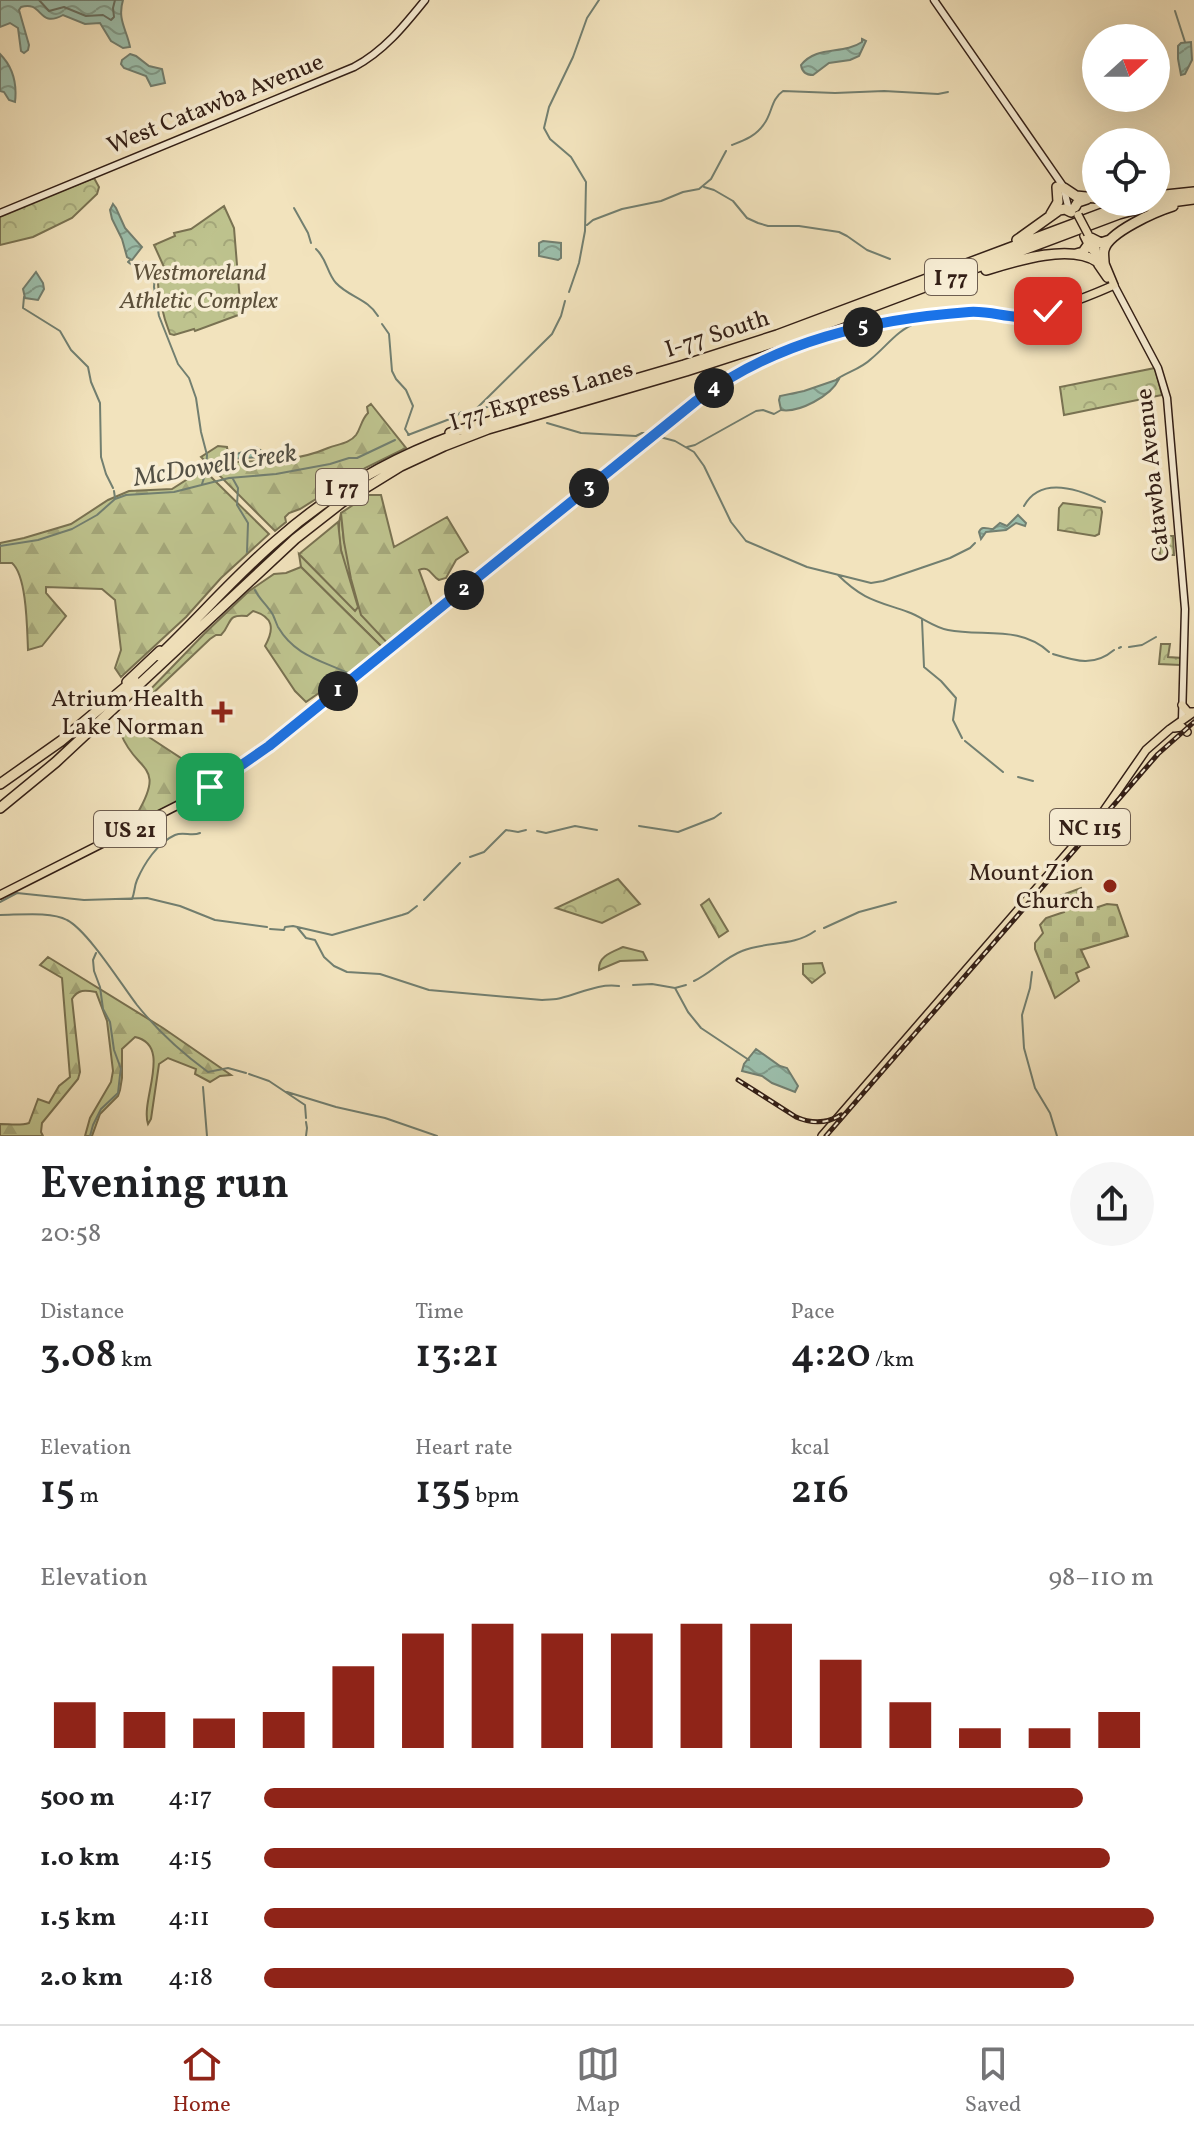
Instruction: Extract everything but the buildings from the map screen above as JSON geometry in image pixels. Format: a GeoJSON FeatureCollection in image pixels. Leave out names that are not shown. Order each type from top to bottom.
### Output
{"type":"FeatureCollection","features":[{"type":"Feature","properties":{"kind":"highway"},"geometry":{"type":"LineString","coordinates":[[1049,217],[1062,191],[1082,197]]}},
{"type":"Feature","properties":{"kind":"highway"},"geometry":{"type":"LineString","coordinates":[[1170,194],[1194,198]]}},
{"type":"Feature","properties":{"kind":"highway"},"geometry":{"type":"LineString","coordinates":[[1170,197],[1194,198]]}},
{"type":"Feature","properties":{"kind":"highway"},"geometry":{"type":"LineString","coordinates":[[955,278],[1025,258],[1076,254],[1084,251],[1088,238],[1101,243],[1110,240],[1149,215],[1194,198]]}},
{"type":"Feature","properties":{"kind":"highway","name":"I 77"},"geometry":{"type":"LineString","coordinates":[[0,810],[50,772],[324,519],[363,492],[424,459],[500,429],[737,359],[832,327],[1127,214],[1194,198]]}},
{"type":"Feature","properties":{"kind":"highway","name":"I 77 Express Lanes"},"geometry":{"type":"LineString","coordinates":[[0,810],[56,762],[286,546],[322,516],[371,483],[423,455],[499,426],[711,364],[830,324],[1119,214],[1194,198]]}},
{"type":"Feature","properties":{"kind":"highway"},"geometry":{"type":"LineString","coordinates":[[989,255],[1024,236],[1062,209],[1075,213],[1082,201]]}},
{"type":"Feature","properties":{"kind":"highway","name":"I-77 South"},"geometry":{"type":"LineString","coordinates":[[107,699],[154,657],[274,537],[312,507],[392,458],[456,431],[815,322],[1094,216]]}},
{"type":"Feature","properties":{"kind":"highway","name":"I 77 Express Lanes"},"geometry":{"type":"LineString","coordinates":[[0,782],[73,732],[133,681],[276,540],[352,484],[393,461],[447,438],[759,345],[1100,216]]}},
{"type":"Feature","properties":{"kind":"highway"},"geometry":{"type":"LineString","coordinates":[[1076,254],[1099,260],[1110,240]]}},
{"type":"Feature","properties":{"kind":"highway"},"geometry":{"type":"LineString","coordinates":[[711,364],[737,359]]}},
{"type":"Feature","properties":{"kind":"highway"},"geometry":{"type":"LineString","coordinates":[[611,389],[638,378]]}},
{"type":"Feature","properties":{"kind":"highway"},"geometry":{"type":"LineString","coordinates":[[222,611],[237,592]]}},
{"type":"Feature","properties":{"kind":"highway"},"geometry":{"type":"LineString","coordinates":[[107,699],[133,681]]}},
{"type":"Feature","properties":{"kind":"highway","name":"I 77"},"geometry":{"type":"LineString","coordinates":[[0,782],[107,699]]}},
{"type":"Feature","properties":{"kind":"main road","name":"West Catawba Avenue"},"geometry":{"type":"LineString","coordinates":[[0,213],[354,67],[388,43],[425,0]]}},
{"type":"Feature","properties":{"kind":"main road"},"geometry":{"type":"LineString","coordinates":[[931,0],[1062,191]]}},
{"type":"Feature","properties":{"kind":"main road"},"geometry":{"type":"LineString","coordinates":[[931,0],[1007,106],[1075,213]]}},
{"type":"Feature","properties":{"kind":"main road"},"geometry":{"type":"LineString","coordinates":[[973,64],[990,82]]}},
{"type":"Feature","properties":{"kind":"main road"},"geometry":{"type":"LineString","coordinates":[[991,90],[1007,106]]}},
{"type":"Feature","properties":{"kind":"main road","name":"Catawba Avenue"},"geometry":{"type":"LineString","coordinates":[[1075,213],[1157,365],[1167,398],[1185,609],[1182,720]]}},
{"type":"Feature","properties":{"kind":"main road","name":"US 21"},"geometry":{"type":"LineString","coordinates":[[0,895],[188,800],[233,773],[707,393],[734,375],[761,361],[833,334],[895,320],[971,312],[1036,317],[1114,285]]}},
{"type":"Feature","properties":{"kind":"main road"},"geometry":{"type":"LineString","coordinates":[[478,564],[492,566]]}},
{"type":"Feature","properties":{"kind":"main road"},"geometry":{"type":"LineString","coordinates":[[1182,705],[1188,712],[1194,712]]}},
{"type":"Feature","properties":{"kind":"main road","name":"NC 115"},"geometry":{"type":"LineString","coordinates":[[822,1136],[1103,812],[1141,756],[1168,730],[1194,712]]}},
{"type":"Feature","properties":{"kind":"main road"},"geometry":{"type":"LineString","coordinates":[[1168,730],[1180,726],[1187,732]]}},
{"type":"Feature","properties":{"kind":"green space"},"geometry":{"type":"Polygon","coordinates":[[[94,178],[99,187],[97,194],[72,218],[33,237],[0,245],[0,215],[94,178]]]}},
{"type":"Feature","properties":{"kind":"green space","name":"Westmoreland Athletic Complex"},"geometry":{"type":"Polygon","coordinates":[[[224,206],[234,228],[241,314],[195,331],[170,334],[159,295],[157,272],[164,267],[154,245],[175,236],[174,233],[191,229],[224,206]]]}},
{"type":"Feature","properties":{"kind":"green space"},"geometry":{"type":"Polygon","coordinates":[[[1155,368],[1162,395],[1064,415],[1060,387],[1155,368]]]}},
{"type":"Feature","properties":{"kind":"green space"},"geometry":{"type":"Polygon","coordinates":[[[371,404],[406,448],[365,468],[289,513],[285,517],[286,522],[275,531],[201,457],[218,446],[227,447],[230,466],[235,462],[305,456],[353,438],[371,404]]]}},
{"type":"Feature","properties":{"kind":"green space"},"geometry":{"type":"Polygon","coordinates":[[[194,475],[209,475],[269,534],[121,677],[115,668],[121,650],[115,600],[102,589],[46,587],[46,593],[66,616],[42,646],[28,650],[21,579],[12,563],[0,563],[0,543],[71,524],[108,500],[129,491],[172,489],[194,475]]]}},
{"type":"Feature","properties":{"kind":"green space"},"geometry":{"type":"Polygon","coordinates":[[[368,495],[381,495],[394,547],[447,517],[468,552],[456,560],[446,578],[439,580],[428,570],[419,570],[434,611],[390,646],[361,615],[344,542],[341,513],[368,495]]]}},
{"type":"Feature","properties":{"kind":"green space"},"geometry":{"type":"Polygon","coordinates":[[[1063,503],[1101,508],[1099,534],[1058,530],[1059,508],[1063,503]]]}},
{"type":"Feature","properties":{"kind":"green space"},"geometry":{"type":"Polygon","coordinates":[[[341,513],[344,542],[390,646],[385,650],[301,567],[299,554],[355,610],[358,607],[340,548],[341,513]]]}},
{"type":"Feature","properties":{"kind":"green space"},"geometry":{"type":"Polygon","coordinates":[[[338,522],[341,550],[358,607],[355,611],[299,554],[338,522]]]}},
{"type":"Feature","properties":{"kind":"green space"},"geometry":{"type":"Polygon","coordinates":[[[1159,536],[1173,536],[1174,555],[1160,555],[1159,536]]]}},
{"type":"Feature","properties":{"kind":"green space"},"geometry":{"type":"Polygon","coordinates":[[[301,567],[385,650],[332,693],[319,693],[306,702],[265,646],[271,629],[268,620],[253,611],[247,616],[232,618],[221,635],[210,639],[149,697],[142,698],[249,591],[274,574],[301,567]]]}},
{"type":"Feature","properties":{"kind":"green space"},"geometry":{"type":"Polygon","coordinates":[[[1161,644],[1170,644],[1168,657],[1182,658],[1180,665],[1159,664],[1161,644]]]}},
{"type":"Feature","properties":{"kind":"green space"},"geometry":{"type":"Polygon","coordinates":[[[129,724],[216,781],[140,823],[137,814],[146,798],[149,777],[121,734],[129,724]]]}},
{"type":"Feature","properties":{"kind":"green space"},"geometry":{"type":"Polygon","coordinates":[[[618,879],[640,904],[602,923],[556,908],[618,879]]]}},
{"type":"Feature","properties":{"kind":"green space"},"geometry":{"type":"Polygon","coordinates":[[[1081,888],[1089,910],[1107,904],[1117,905],[1128,936],[1081,950],[1089,967],[1076,973],[1079,981],[1055,998],[1035,943],[1043,933],[1040,925],[1046,918],[1064,912],[1059,896],[1081,888]]]}},
{"type":"Feature","properties":{"kind":"green space"},"geometry":{"type":"Polygon","coordinates":[[[709,899],[728,931],[719,937],[701,905],[709,899]]]}},
{"type":"Feature","properties":{"kind":"green space"},"geometry":{"type":"Polygon","coordinates":[[[623,947],[643,952],[647,960],[620,961],[599,970],[603,958],[623,947]]]}},
{"type":"Feature","properties":{"kind":"green space"},"geometry":{"type":"Polygon","coordinates":[[[48,957],[163,1028],[231,1075],[220,1076],[210,1082],[195,1074],[196,1069],[168,1058],[159,1064],[148,1124],[154,1062],[146,1042],[135,1037],[122,1049],[122,1078],[118,1096],[100,1114],[92,1136],[85,1136],[90,1118],[111,1082],[113,1071],[107,1021],[96,992],[82,991],[72,999],[80,1072],[78,1079],[42,1123],[43,1136],[0,1136],[0,1124],[29,1123],[38,1099],[49,1103],[59,1086],[70,1077],[62,978],[40,965],[48,957]]]}},
{"type":"Feature","properties":{"kind":"green space"},"geometry":{"type":"Polygon","coordinates":[[[822,963],[825,973],[812,983],[803,974],[803,964],[822,963]]]}},
{"type":"Feature","properties":{"kind":"water"},"geometry":{"type":"Polygon","coordinates":[[[0,0],[123,0],[122,19],[130,47],[123,48],[111,41],[100,23],[85,24],[63,15],[49,19],[28,6],[19,10],[29,45],[24,53],[21,51],[18,28],[10,23],[0,27],[0,0]]]}},
{"type":"Feature","properties":{"kind":"water"},"geometry":{"type":"Polygon","coordinates":[[[862,39],[866,41],[859,56],[829,63],[813,75],[802,70],[801,65],[807,59],[822,52],[855,46],[862,39]]]}},
{"type":"Feature","properties":{"kind":"water"},"geometry":{"type":"Polygon","coordinates":[[[1191,42],[1192,60],[1185,74],[1181,75],[1178,46],[1191,42]]]}},
{"type":"Feature","properties":{"kind":"water"},"geometry":{"type":"Polygon","coordinates":[[[0,54],[13,76],[15,102],[0,91],[0,54]]]}},
{"type":"Feature","properties":{"kind":"water"},"geometry":{"type":"Polygon","coordinates":[[[130,54],[149,66],[162,69],[165,83],[151,86],[146,76],[124,68],[122,60],[130,54]]]}},
{"type":"Feature","properties":{"kind":"water"},"geometry":{"type":"Polygon","coordinates":[[[113,204],[125,228],[142,247],[132,260],[127,257],[112,219],[110,210],[113,204]]]}},
{"type":"Feature","properties":{"kind":"water"},"geometry":{"type":"Polygon","coordinates":[[[539,243],[561,243],[561,258],[539,256],[539,243]]]}},
{"type":"Feature","properties":{"kind":"water"},"geometry":{"type":"Polygon","coordinates":[[[36,272],[44,289],[38,300],[25,298],[23,289],[36,272]]]}},
{"type":"Feature","properties":{"kind":"water"},"geometry":{"type":"Polygon","coordinates":[[[839,379],[814,402],[797,409],[781,410],[780,396],[839,379]]]}},
{"type":"Feature","properties":{"kind":"water"},"geometry":{"type":"Polygon","coordinates":[[[256,447],[274,456],[232,459],[234,455],[256,447]]]}},
{"type":"Feature","properties":{"kind":"water"},"geometry":{"type":"Polygon","coordinates":[[[1018,515],[1026,523],[1025,526],[1016,523],[1006,530],[986,532],[981,539],[979,532],[982,529],[993,529],[1000,523],[1007,526],[1018,515]]]}},
{"type":"Feature","properties":{"kind":"water"},"geometry":{"type":"Polygon","coordinates":[[[756,1049],[787,1068],[798,1086],[795,1092],[762,1076],[742,1071],[756,1049]]]}},
{"type":"Feature","properties":{"kind":"waterway"},"geometry":{"type":"LineString","coordinates":[[569,292],[585,231],[586,182],[571,157],[550,139],[544,128],[549,107],[573,57],[587,18],[599,0]]}},
{"type":"Feature","properties":{"kind":"waterway"},"geometry":{"type":"LineString","coordinates":[[1175,11],[1185,42]]}},
{"type":"Feature","properties":{"kind":"waterway","name":"McDowell Creek"},"geometry":{"type":"LineString","coordinates":[[732,145],[761,128],[776,98],[783,91],[948,92]]}},
{"type":"Feature","properties":{"kind":"waterway","name":"McDowell Creek"},"geometry":{"type":"LineString","coordinates":[[587,225],[622,209],[699,189],[711,179],[726,151]]}},
{"type":"Feature","properties":{"kind":"waterway"},"geometry":{"type":"LineString","coordinates":[[704,187],[733,201],[747,218],[758,223],[839,232],[867,250],[890,259]]}},
{"type":"Feature","properties":{"kind":"waterway"},"geometry":{"type":"LineString","coordinates":[[294,208],[311,243]]}},
{"type":"Feature","properties":{"kind":"waterway"},"geometry":{"type":"LineString","coordinates":[[316,249],[336,283],[378,316]]}},
{"type":"Feature","properties":{"kind":"waterway"},"geometry":{"type":"LineString","coordinates":[[130,260],[128,262],[132,265],[146,262],[155,274],[159,316],[178,364],[189,378],[196,398],[207,455],[206,473]]}},
{"type":"Feature","properties":{"kind":"waterway"},"geometry":{"type":"LineString","coordinates":[[24,297],[23,308],[60,331],[71,350],[88,367],[100,403],[101,457],[113,488]]}},
{"type":"Feature","properties":{"kind":"waterway","name":"McDowell Creek"},"geometry":{"type":"LineString","coordinates":[[475,410],[552,334],[565,301]]}},
{"type":"Feature","properties":{"kind":"waterway"},"geometry":{"type":"LineString","coordinates":[[966,316],[982,315]]}},
{"type":"Feature","properties":{"kind":"waterway"},"geometry":{"type":"LineString","coordinates":[[921,322],[936,318]]}},
{"type":"Feature","properties":{"kind":"waterway"},"geometry":{"type":"LineString","coordinates":[[1031,320],[1046,323],[1059,331]]}},
{"type":"Feature","properties":{"kind":"waterway"},"geometry":{"type":"LineString","coordinates":[[837,379],[863,365],[898,334],[917,323]]}},
{"type":"Feature","properties":{"kind":"waterway"},"geometry":{"type":"LineString","coordinates":[[382,324],[389,334],[392,371],[413,406],[405,429],[409,435]]}},
{"type":"Feature","properties":{"kind":"waterway","name":"McDowell Creek"},"geometry":{"type":"LineString","coordinates":[[408,435],[461,412],[494,405],[511,408]]}},
{"type":"Feature","properties":{"kind":"waterway"},"geometry":{"type":"LineString","coordinates":[[687,447],[756,411],[774,414],[781,410]]}},
{"type":"Feature","properties":{"kind":"waterway"},"geometry":{"type":"LineString","coordinates":[[547,423],[581,433],[636,436],[650,433]]}},
{"type":"Feature","properties":{"kind":"waterway"},"geometry":{"type":"LineString","coordinates":[[660,437],[694,452],[731,522],[746,541],[807,567],[871,583],[950,558],[975,543]]}},
{"type":"Feature","properties":{"kind":"waterway","name":"McDowell Creek"},"geometry":{"type":"LineString","coordinates":[[0,546],[38,540],[72,529],[97,515],[115,499],[126,495],[174,492],[229,478],[276,474],[330,464],[357,458],[395,440]]}},
{"type":"Feature","properties":{"kind":"waterway"},"geometry":{"type":"LineString","coordinates":[[202,484],[205,475]]}},
{"type":"Feature","properties":{"kind":"waterway"},"geometry":{"type":"LineString","coordinates":[[233,479],[238,488],[237,505],[248,523],[247,552]]}},
{"type":"Feature","properties":{"kind":"waterway"},"geometry":{"type":"LineString","coordinates":[[1024,506],[1031,496],[1050,488],[1072,489],[1105,502]]}},
{"type":"Feature","properties":{"kind":"waterway"},"geometry":{"type":"LineString","coordinates":[[114,491],[115,498]]}},
{"type":"Feature","properties":{"kind":"waterway"},"geometry":{"type":"LineString","coordinates":[[838,575],[863,595],[943,629],[1013,635],[1026,638],[1049,652]]}},
{"type":"Feature","properties":{"kind":"waterway"},"geometry":{"type":"LineString","coordinates":[[255,590],[292,645],[350,674]]}},
{"type":"Feature","properties":{"kind":"waterway"},"geometry":{"type":"LineString","coordinates":[[922,620],[924,667],[956,698],[953,720],[962,738]]}},
{"type":"Feature","properties":{"kind":"waterway"},"geometry":{"type":"LineString","coordinates":[[1129,647],[1142,645],[1156,637]]}},
{"type":"Feature","properties":{"kind":"waterway"},"geometry":{"type":"LineString","coordinates":[[1053,654],[1092,661],[1114,650]]}},
{"type":"Feature","properties":{"kind":"waterway"},"geometry":{"type":"LineString","coordinates":[[965,741],[1003,772]]}},
{"type":"Feature","properties":{"kind":"waterway"},"geometry":{"type":"LineString","coordinates":[[1018,777],[1033,781]]}},
{"type":"Feature","properties":{"kind":"waterway"},"geometry":{"type":"LineString","coordinates":[[639,826],[678,832],[721,813]]}},
{"type":"Feature","properties":{"kind":"waterway"},"geometry":{"type":"LineString","coordinates":[[537,831],[546,833],[575,826],[597,830]]}},
{"type":"Feature","properties":{"kind":"waterway"},"geometry":{"type":"LineString","coordinates":[[470,857],[484,852],[506,830],[526,830]]}},
{"type":"Feature","properties":{"kind":"waterway"},"geometry":{"type":"LineString","coordinates":[[132,899],[143,867],[162,843],[178,834],[200,833]]}},
{"type":"Feature","properties":{"kind":"waterway"},"geometry":{"type":"LineString","coordinates":[[424,900],[460,863]]}},
{"type":"Feature","properties":{"kind":"waterway"},"geometry":{"type":"LineString","coordinates":[[0,902],[17,893],[84,900],[147,898],[180,906],[215,920],[267,927]]}},
{"type":"Feature","properties":{"kind":"waterway"},"geometry":{"type":"LineString","coordinates":[[824,928],[859,912],[896,902]]}},
{"type":"Feature","properties":{"kind":"waterway"},"geometry":{"type":"LineString","coordinates":[[270,929],[284,930],[293,926],[332,935],[408,913],[417,906]]}},
{"type":"Feature","properties":{"kind":"waterway"},"geometry":{"type":"LineString","coordinates":[[0,915],[44,914],[67,920],[85,935],[137,1005],[179,1049],[208,1072],[228,1068],[246,1073]]}},
{"type":"Feature","properties":{"kind":"waterway"},"geometry":{"type":"LineString","coordinates":[[297,927],[306,938],[315,940],[324,957],[334,966],[347,972],[380,974],[429,990],[542,1000],[559,999],[597,987],[619,986]]}},
{"type":"Feature","properties":{"kind":"waterway"},"geometry":{"type":"LineString","coordinates":[[694,981],[742,951],[789,942],[815,931]]}},
{"type":"Feature","properties":{"kind":"waterway"},"geometry":{"type":"LineString","coordinates":[[90,1136],[101,1109],[118,1093],[121,1069],[94,971],[96,953]]}},
{"type":"Feature","properties":{"kind":"waterway"},"geometry":{"type":"LineString","coordinates":[[1032,972],[1022,1015],[1024,1048],[1035,1088],[1050,1113],[1057,1136]]}},
{"type":"Feature","properties":{"kind":"waterway"},"geometry":{"type":"LineString","coordinates":[[633,985],[675,988],[686,985]]}},
{"type":"Feature","properties":{"kind":"waterway"},"geometry":{"type":"LineString","coordinates":[[675,988],[701,1028],[749,1060]]}},
{"type":"Feature","properties":{"kind":"waterway"},"geometry":{"type":"LineString","coordinates":[[249,1074],[269,1081],[305,1105],[306,1118]]}},
{"type":"Feature","properties":{"kind":"waterway"},"geometry":{"type":"LineString","coordinates":[[203,1087],[207,1136]]}},
{"type":"Feature","properties":{"kind":"waterway"},"geometry":{"type":"LineString","coordinates":[[287,1092],[385,1118],[437,1136]]}},
{"type":"Feature","properties":{"kind":"waterway"},"geometry":{"type":"LineString","coordinates":[[306,1122],[306,1136]]}},
{"type":"Feature","properties":{"kind":"railway"},"geometry":{"type":"LineString","coordinates":[[826,1136],[1158,754],[1194,722]]}},
{"type":"Feature","properties":{"kind":"railway"},"geometry":{"type":"LineString","coordinates":[[738,1080],[796,1117],[813,1122],[841,1115]]}},
{"type":"Feature","properties":{"kind":"place","name":"Atrium Health Lake Norman"},"geometry":{"type":"Point","coordinates":[222,712]}},
{"type":"Feature","properties":{"kind":"place","name":"Mount Zion Church"},"geometry":{"type":"Point","coordinates":[1110,886]}},
{"type":"Feature","properties":{"kind":"route"},"geometry":{"type":"LineString","coordinates":[[210,787],[269,746],[696,401],[734,375],[808,342],[885,322],[971,312],[1036,317],[1048,311]]}}]}
